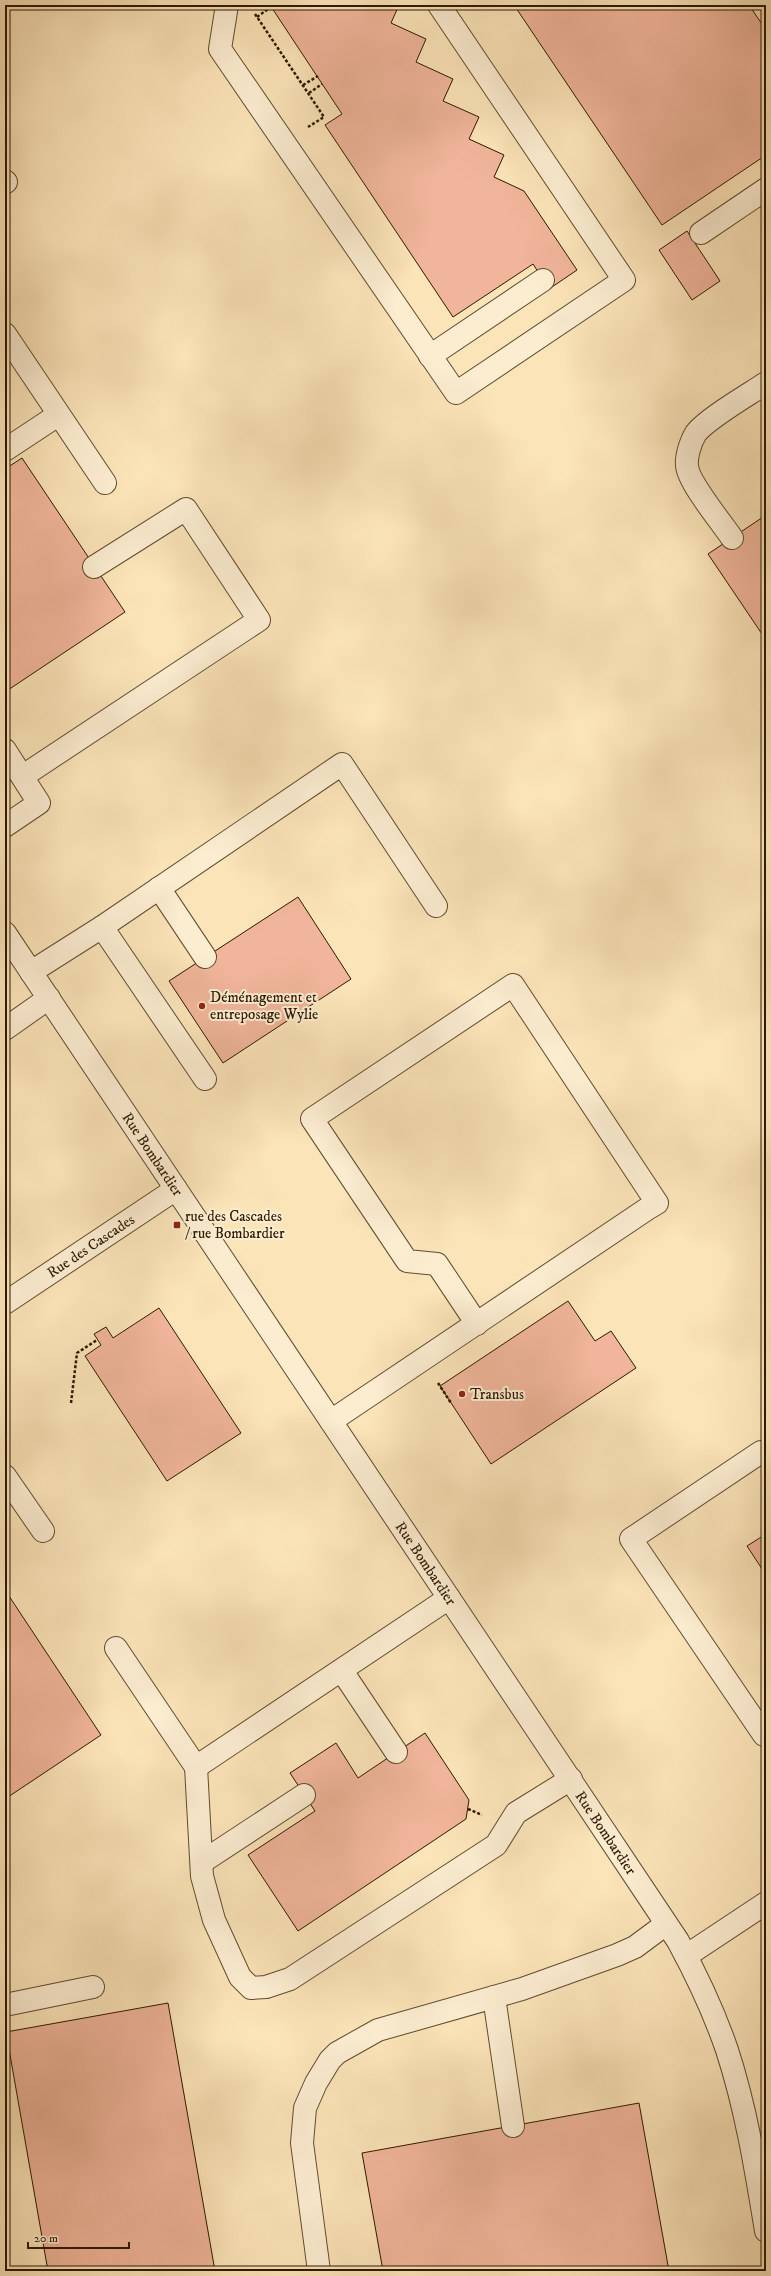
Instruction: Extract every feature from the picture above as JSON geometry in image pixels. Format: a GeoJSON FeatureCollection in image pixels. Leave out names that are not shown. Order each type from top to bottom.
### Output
{"type":"FeatureCollection","features":[{"type":"Feature","properties":{"kind":"street"},"geometry":{"type":"LineString","coordinates":[[227,5],[220,49],[456,394],[624,280],[439,5]]}},
{"type":"Feature","properties":{"kind":"street"},"geometry":{"type":"LineString","coordinates":[[702,233],[766,189]]}},
{"type":"Feature","properties":{"kind":"street"},"geometry":{"type":"LineString","coordinates":[[430,356],[543,280]]}},
{"type":"Feature","properties":{"kind":"street"},"geometry":{"type":"LineString","coordinates":[[5,334],[104,483]]}},
{"type":"Feature","properties":{"kind":"street"},"geometry":{"type":"LineString","coordinates":[[732,538],[693,482],[686,466],[689,448],[696,434],[709,422],[766,383]]}},
{"type":"Feature","properties":{"kind":"street"},"geometry":{"type":"LineString","coordinates":[[5,450],[58,415]]}},
{"type":"Feature","properties":{"kind":"street"},"geometry":{"type":"LineString","coordinates":[[23,776],[259,620],[186,509],[94,567]]}},
{"type":"Feature","properties":{"kind":"street"},"geometry":{"type":"LineString","coordinates":[[5,750],[40,804],[5,826]]}},
{"type":"Feature","properties":{"kind":"street"},"geometry":{"type":"LineString","coordinates":[[31,972],[102,927],[342,764],[436,906]]}},
{"type":"Feature","properties":{"kind":"street"},"geometry":{"type":"LineString","coordinates":[[159,888],[205,957]]}},
{"type":"Feature","properties":{"kind":"street"},"geometry":{"type":"LineString","coordinates":[[102,927],[205,1079]]}},
{"type":"Feature","properties":{"kind":"street","name":"Rue Bombardier"},"geometry":{"type":"LineString","coordinates":[[5,933],[570,1779],[686,1956],[706,1997],[727,2049],[746,2125],[766,2231]]}},
{"type":"Feature","properties":{"kind":"street"},"geometry":{"type":"LineString","coordinates":[[331,1421],[477,1324],[657,1203],[513,985],[312,1119],[408,1261],[437,1264],[477,1324]]}},
{"type":"Feature","properties":{"kind":"street"},"geometry":{"type":"LineString","coordinates":[[5,1029],[49,998]]}},
{"type":"Feature","properties":{"kind":"street","name":"Rue des Cascades"},"geometry":{"type":"LineString","coordinates":[[5,1303],[176,1189]]}},
{"type":"Feature","properties":{"kind":"street"},"geometry":{"type":"LineString","coordinates":[[762,1452],[631,1539],[764,1736],[766,1734]]}},
{"type":"Feature","properties":{"kind":"street"},"geometry":{"type":"LineString","coordinates":[[5,1476],[43,1531]]}},
{"type":"Feature","properties":{"kind":"street"},"geometry":{"type":"LineString","coordinates":[[196,1767],[342,1671],[449,1598]]}},
{"type":"Feature","properties":{"kind":"street"},"geometry":{"type":"LineString","coordinates":[[116,1648],[196,1767],[202,1876],[214,1920],[240,1977],[250,1988],[266,1987],[290,1978],[496,1845],[516,1813],[570,1779]]}},
{"type":"Feature","properties":{"kind":"street"},"geometry":{"type":"LineString","coordinates":[[342,1671],[396,1752]]}},
{"type":"Feature","properties":{"kind":"street"},"geometry":{"type":"LineString","coordinates":[[202,1862],[304,1795]]}},
{"type":"Feature","properties":{"kind":"street"},"geometry":{"type":"LineString","coordinates":[[686,1956],[766,1903]]}},
{"type":"Feature","properties":{"kind":"street"},"geometry":{"type":"LineString","coordinates":[[319,2271],[302,2143],[305,2108],[316,2083],[330,2060],[337,2053],[378,2030],[522,1989],[617,1955],[635,1947],[666,1924]]}},
{"type":"Feature","properties":{"kind":"street"},"geometry":{"type":"LineString","coordinates":[[5,2005],[93,1987]]}},
{"type":"Feature","properties":{"kind":"street"},"geometry":{"type":"LineString","coordinates":[[494,1997],[513,2126]]}},
{"type":"Feature","properties":{"kind":"path"},"geometry":{"type":"LineString","coordinates":[[257,16],[271,7]]}},
{"type":"Feature","properties":{"kind":"path"},"geometry":{"type":"LineString","coordinates":[[253,11],[324,117]]}},
{"type":"Feature","properties":{"kind":"path"},"geometry":{"type":"LineString","coordinates":[[303,86],[318,76]]}},
{"type":"Feature","properties":{"kind":"path"},"geometry":{"type":"LineString","coordinates":[[309,93],[322,84]]}},
{"type":"Feature","properties":{"kind":"path"},"geometry":{"type":"LineString","coordinates":[[71,1403],[77,1353],[97,1340]]}},
{"type":"Feature","properties":{"kind":"path"},"geometry":{"type":"LineString","coordinates":[[435,1378],[451,1403]]}},
{"type":"Feature","properties":{"kind":"building"},"geometry":{"type":"Polygon","coordinates":[[[270,5],[399,5],[391,23],[426,39],[416,62],[453,79],[443,101],[479,117],[469,139],[504,155],[494,177],[524,191],[577,270],[549,289],[533,264],[453,317],[325,125],[342,114],[270,5]]]}},
{"type":"Feature","properties":{"kind":"building"},"geometry":{"type":"Polygon","coordinates":[[[514,5],[749,5],[766,30],[766,155],[662,225],[514,5]]]}},
{"type":"Feature","properties":{"kind":"building"},"geometry":{"type":"Polygon","coordinates":[[[687,231],[720,281],[692,300],[659,250],[687,231]]]}},
{"type":"Feature","properties":{"kind":"building"},"geometry":{"type":"Polygon","coordinates":[[[22,458],[125,612],[5,692],[5,469],[22,458]]]}},
{"type":"Feature","properties":{"kind":"building"},"geometry":{"type":"Polygon","coordinates":[[[766,515],[766,640],[708,554],[766,515]]]}},
{"type":"Feature","properties":{"kind":"building"},"geometry":{"type":"Polygon","coordinates":[[[298,897],[351,979],[223,1063],[169,981],[298,897]]]}},
{"type":"Feature","properties":{"kind":"building"},"geometry":{"type":"Polygon","coordinates":[[[568,1301],[595,1341],[611,1331],[636,1368],[491,1464],[440,1386],[568,1301]]]}},
{"type":"Feature","properties":{"kind":"building"},"geometry":{"type":"Polygon","coordinates":[[[159,1308],[241,1433],[167,1481],[85,1356],[101,1345],[94,1334],[106,1327],[113,1338],[159,1308]]]}},
{"type":"Feature","properties":{"kind":"building"},"geometry":{"type":"Polygon","coordinates":[[[766,1534],[766,1575],[747,1546],[766,1534]]]}},
{"type":"Feature","properties":{"kind":"building"},"geometry":{"type":"Polygon","coordinates":[[[5,1590],[101,1735],[5,1799],[5,1590]]]}},
{"type":"Feature","properties":{"kind":"building"},"geometry":{"type":"Polygon","coordinates":[[[425,1733],[469,1800],[466,1819],[298,1931],[248,1855],[315,1811],[290,1773],[336,1743],[358,1778],[425,1733]]]}},
{"type":"Feature","properties":{"kind":"building"},"geometry":{"type":"Polygon","coordinates":[[[168,2003],[215,2271],[48,2271],[6,2032],[168,2003]]]}},
{"type":"Feature","properties":{"kind":"building"},"geometry":{"type":"Polygon","coordinates":[[[639,2103],[669,2271],[383,2271],[362,2153],[639,2103]]]}},
{"type":"Feature","properties":{"kind":"place","name":"Déménagement et entreposage Wylie"},"geometry":{"type":"Point","coordinates":[202,1006]}},
{"type":"Feature","properties":{"kind":"place","name":"rue des Cascades / rue Bombardier"},"geometry":{"type":"Point","coordinates":[177,1225]}},
{"type":"Feature","properties":{"kind":"place","name":"Transbus"},"geometry":{"type":"Point","coordinates":[462,1394]}}]}
